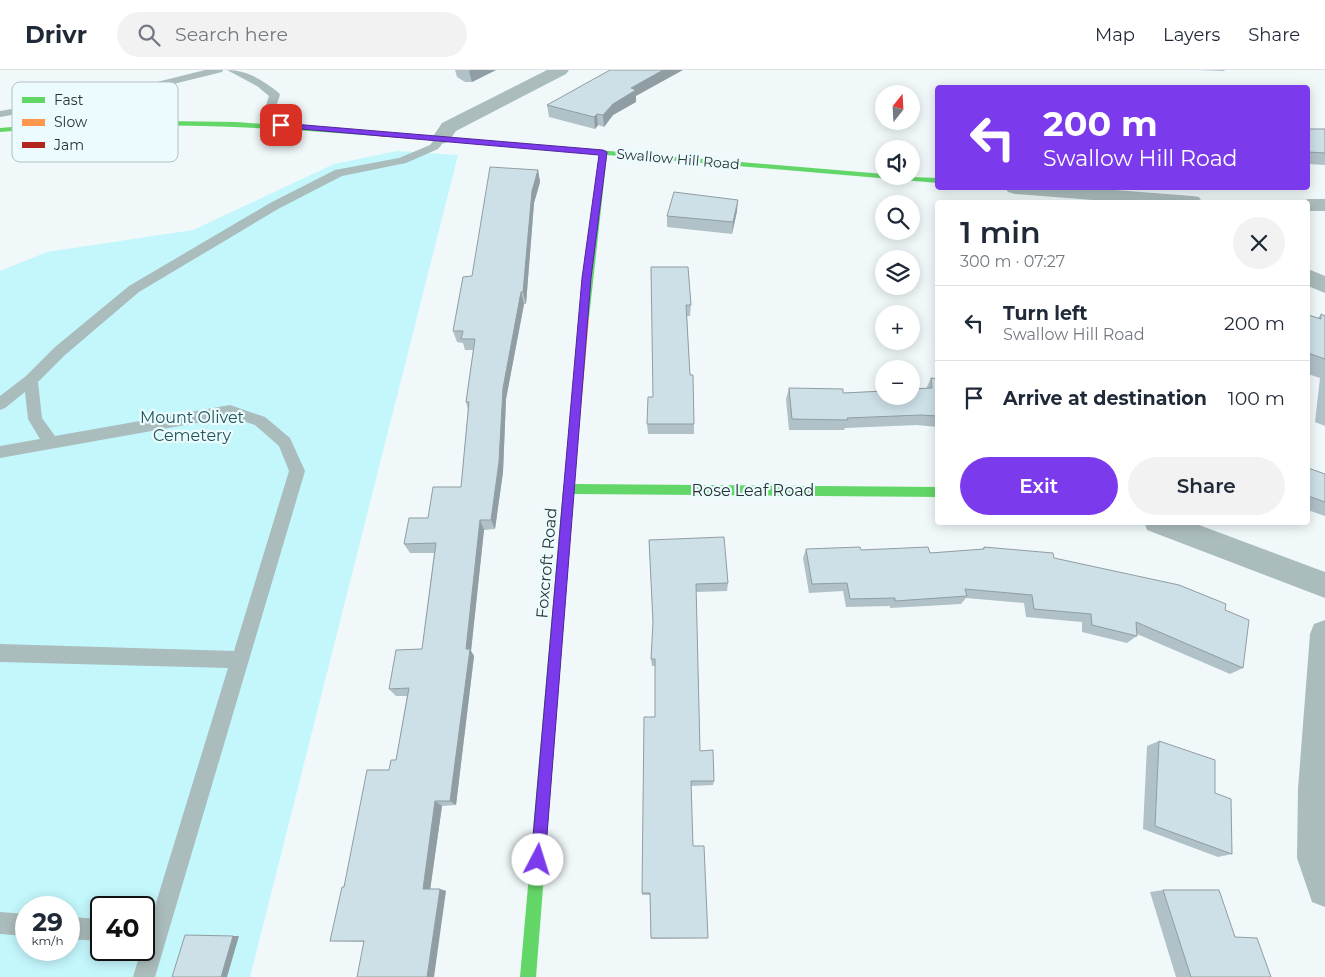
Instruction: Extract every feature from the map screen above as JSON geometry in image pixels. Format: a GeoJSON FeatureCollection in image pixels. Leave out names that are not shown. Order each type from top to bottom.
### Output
{"type":"FeatureCollection","features":[{"type":"Feature","properties":{"kind":"street"},"geometry":{"type":"LineString","coordinates":[[441,138],[449,127],[560,70]]}},
{"type":"Feature","properties":{"kind":"street","name":"Swallow Hill Road"},"geometry":{"type":"LineString","coordinates":[[178,120],[265,124],[441,138],[935,181]]}},
{"type":"Feature","properties":{"kind":"street","name":"Foxcroft Road"},"geometry":{"type":"LineString","coordinates":[[528,977],[587,278],[603,152]]}},
{"type":"Feature","properties":{"kind":"street"},"geometry":{"type":"LineString","coordinates":[[1040,190],[1167,200]]}},
{"type":"Feature","properties":{"kind":"street"},"geometry":{"type":"LineString","coordinates":[[1310,205],[1325,204]]}},
{"type":"Feature","properties":{"kind":"street"},"geometry":{"type":"LineString","coordinates":[[1310,278],[1325,284]]}},
{"type":"Feature","properties":{"kind":"street","name":"Rose Leaf Road"},"geometry":{"type":"LineString","coordinates":[[568,489],[935,492]]}},
{"type":"Feature","properties":{"kind":"street"},"geometry":{"type":"LineString","coordinates":[[1165,525],[1325,585]]}},
{"type":"Feature","properties":{"kind":"street"},"geometry":{"type":"LineString","coordinates":[[1325,634],[1315,789],[1314,858],[1325,889]]}},
{"type":"Feature","properties":{"kind":"lane"},"geometry":{"type":"LineString","coordinates":[[169,82],[218,70]]}},
{"type":"Feature","properties":{"kind":"lane"},"geometry":{"type":"LineString","coordinates":[[232,70],[261,84],[275,95],[265,124]]}},
{"type":"Feature","properties":{"kind":"lane"},"geometry":{"type":"LineString","coordinates":[[0,404],[31,380],[60,351],[134,289],[274,206],[339,172],[402,161],[434,147],[441,138]]}},
{"type":"Feature","properties":{"kind":"lane"},"geometry":{"type":"LineString","coordinates":[[31,380],[35,419],[51,443]]}},
{"type":"Feature","properties":{"kind":"lane"},"geometry":{"type":"LineString","coordinates":[[0,452],[230,411],[260,421],[285,442],[297,471],[241,660],[155,921]]}},
{"type":"Feature","properties":{"kind":"lane"},"geometry":{"type":"LineString","coordinates":[[0,653],[241,660]]}},
{"type":"Feature","properties":{"kind":"lane"},"geometry":{"type":"LineString","coordinates":[[0,923],[15,924]]}},
{"type":"Feature","properties":{"kind":"lane"},"geometry":{"type":"LineString","coordinates":[[144,977],[147,961]]}},
{"type":"Feature","properties":{"kind":"green space","name":"Mount Olivet Cemetery"},"geometry":{"type":"Polygon","coordinates":[[[397,151],[458,155],[250,977],[0,977],[0,271],[47,252],[193,230],[334,164],[397,151]]]}},
{"type":"Feature","properties":{"kind":"building"},"geometry":{"type":"Polygon","coordinates":[[[610,70],[663,70],[631,88],[636,90],[613,104],[603,115],[597,114],[594,117],[547,105],[610,70]]]}},
{"type":"Feature","properties":{"kind":"building"},"geometry":{"type":"Polygon","coordinates":[[[1310,129],[1325,129],[1325,153],[1310,152],[1310,129]]]}},
{"type":"Feature","properties":{"kind":"building"},"geometry":{"type":"Polygon","coordinates":[[[490,167],[538,170],[532,191],[523,292],[521,292],[503,388],[499,462],[491,520],[480,520],[466,649],[470,649],[450,801],[435,801],[423,889],[440,889],[427,977],[357,977],[364,941],[330,941],[342,887],[344,887],[367,770],[389,770],[391,760],[396,760],[409,688],[389,689],[396,650],[422,649],[436,543],[404,544],[409,518],[428,518],[433,487],[461,487],[469,402],[466,402],[475,339],[461,339],[463,331],[453,331],[463,277],[472,276],[490,167]]]}},
{"type":"Feature","properties":{"kind":"building"},"geometry":{"type":"Polygon","coordinates":[[[674,192],[738,200],[733,222],[667,216],[674,192]]]}},
{"type":"Feature","properties":{"kind":"building"},"geometry":{"type":"Polygon","coordinates":[[[651,267],[688,267],[691,305],[686,305],[690,375],[693,375],[694,424],[647,424],[648,397],[653,397],[651,267]]]}},
{"type":"Feature","properties":{"kind":"building"},"geometry":{"type":"Polygon","coordinates":[[[1321,314],[1325,316],[1325,359],[1310,354],[1310,316],[1321,319],[1321,314]]]}},
{"type":"Feature","properties":{"kind":"building"},"geometry":{"type":"Polygon","coordinates":[[[931,378],[935,379],[935,416],[847,418],[848,420],[792,419],[789,388],[843,389],[843,393],[875,391],[875,405],[920,405],[920,389],[932,388],[931,378]]]}},
{"type":"Feature","properties":{"kind":"building"},"geometry":{"type":"Polygon","coordinates":[[[1310,469],[1325,474],[1325,502],[1310,497],[1310,469]]]}},
{"type":"Feature","properties":{"kind":"building"},"geometry":{"type":"Polygon","coordinates":[[[724,537],[728,583],[696,584],[700,751],[713,750],[714,781],[691,781],[693,846],[704,846],[708,938],[651,938],[650,893],[642,893],[644,717],[655,717],[655,659],[651,659],[653,622],[649,540],[724,537]]]}},
{"type":"Feature","properties":{"kind":"building"},"geometry":{"type":"Polygon","coordinates":[[[860,547],[861,550],[928,547],[930,553],[984,549],[984,547],[1053,553],[1054,558],[1179,585],[1226,604],[1225,610],[1249,620],[1243,668],[1136,622],[1137,636],[1092,625],[1091,614],[1034,609],[1032,595],[965,589],[967,596],[895,601],[895,598],[850,599],[847,583],[812,584],[806,549],[860,547]]]}},
{"type":"Feature","properties":{"kind":"building"},"geometry":{"type":"Polygon","coordinates":[[[1159,741],[1215,760],[1215,793],[1231,799],[1232,854],[1155,826],[1159,741]]]}},
{"type":"Feature","properties":{"kind":"building"},"geometry":{"type":"Polygon","coordinates":[[[1163,890],[1219,890],[1235,937],[1257,938],[1271,977],[1191,977],[1163,890]]]}},
{"type":"Feature","properties":{"kind":"building"},"geometry":{"type":"Polygon","coordinates":[[[185,935],[233,936],[221,977],[172,977],[185,935]]]}},
{"type":"Feature","properties":{"kind":"traffic: fast"},"geometry":{"type":"LineString","coordinates":[[178,122],[377,134]]}},
{"type":"Feature","properties":{"kind":"traffic: fast"},"geometry":{"type":"LineString","coordinates":[[0,130],[12,129]]}},
{"type":"Feature","properties":{"kind":"traffic: fast"},"geometry":{"type":"LineString","coordinates":[[493,143],[935,181]]}},
{"type":"Feature","properties":{"kind":"traffic: fast"},"geometry":{"type":"LineString","coordinates":[[584,318],[603,153]]}},
{"type":"Feature","properties":{"kind":"traffic: fast"},"geometry":{"type":"LineString","coordinates":[[528,977],[570,476]]}},
{"type":"Feature","properties":{"kind":"traffic: fast"},"geometry":{"type":"LineString","coordinates":[[568,489],[935,492]]}},
{"type":"Feature","properties":{"kind":"traffic: slow"},"geometry":{"type":"LineString","coordinates":[[570,476],[584,318]]}},
{"type":"Feature","properties":{"kind":"traffic: jam"},"geometry":{"type":"LineString","coordinates":[[377,134],[493,143]]}},
{"type":"Feature","properties":{"kind":"route"},"geometry":{"type":"LineString","coordinates":[[281,125],[603,152],[587,278],[538,860]]}}]}
